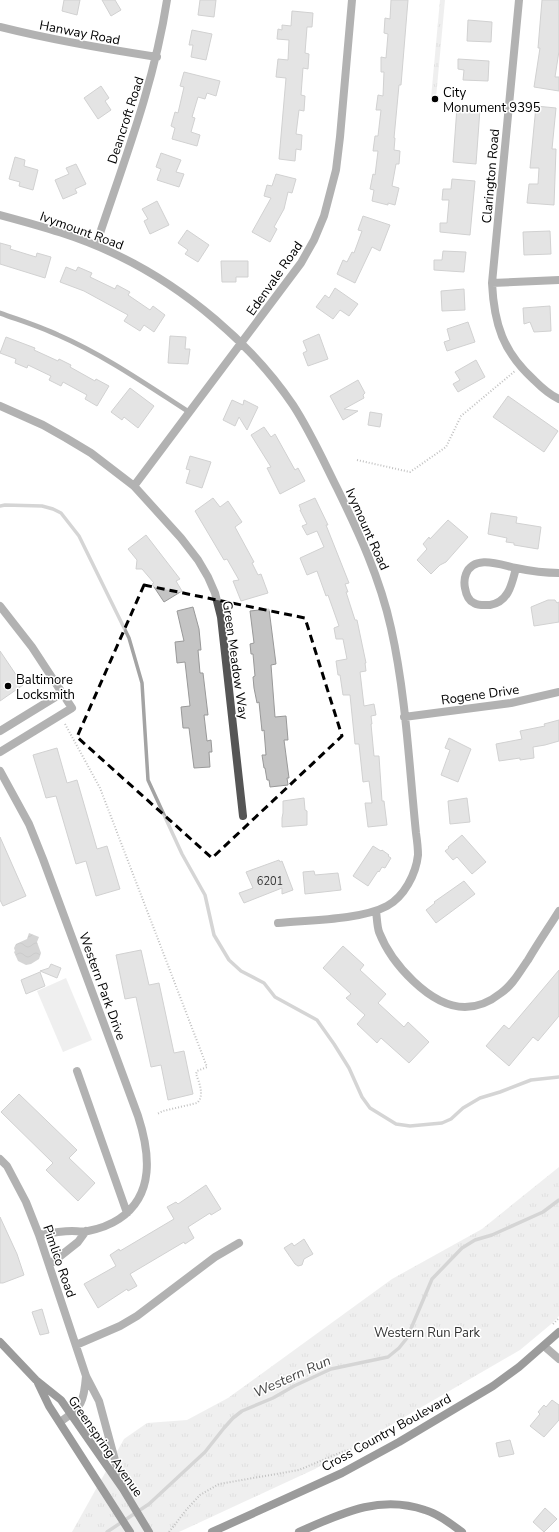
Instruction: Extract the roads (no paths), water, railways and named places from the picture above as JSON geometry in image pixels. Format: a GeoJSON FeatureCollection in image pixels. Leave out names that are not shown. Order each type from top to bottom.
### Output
{"type":"FeatureCollection","features":[{"type":"Feature","properties":{"kind":"main road","name":"Cross Country Boulevard"},"geometry":{"type":"LineString","coordinates":[[212,1532],[342,1472],[399,1442],[493,1386],[519,1367],[559,1332]]}},
{"type":"Feature","properties":{"kind":"main road","name":"Greenspring Avenue"},"geometry":{"type":"LineString","coordinates":[[0,1342],[36,1380],[61,1400],[72,1414],[123,1489],[149,1532]]}},
{"type":"Feature","properties":{"kind":"main road","name":"Greenspring Avenue"},"geometry":{"type":"LineString","coordinates":[[36,1380],[49,1406],[130,1531]]}},
{"type":"Feature","properties":{"kind":"main road"},"geometry":{"type":"LineString","coordinates":[[299,1532],[350,1511],[368,1506],[390,1504],[426,1510],[448,1522],[462,1532]]}},
{"type":"Feature","properties":{"kind":"street","name":"Deancroft Road"},"geometry":{"type":"LineString","coordinates":[[96,245],[145,100],[157,57],[167,0]]}},
{"type":"Feature","properties":{"kind":"street","name":"Edenvale Road"},"geometry":{"type":"LineString","coordinates":[[134,486],[242,344],[301,263],[314,240],[324,216],[336,170],[352,0]]}},
{"type":"Feature","properties":{"kind":"street","name":"Clarington Road"},"geometry":{"type":"LineString","coordinates":[[519,0],[492,283],[494,307],[497,322],[511,355],[520,367],[539,385],[559,399]]}},
{"type":"Feature","properties":{"kind":"street","name":"Hanway Road"},"geometry":{"type":"LineString","coordinates":[[0,27],[90,47],[157,57]]}},
{"type":"Feature","properties":{"kind":"street","name":"Ivymount Road"},"geometry":{"type":"LineString","coordinates":[[0,215],[62,233],[96,245],[120,256],[157,276],[197,304],[242,344],[270,374],[293,405],[309,432],[359,533],[372,564],[391,627],[398,668],[418,855],[414,872],[407,887],[389,905],[376,911],[354,916],[278,923]]}},
{"type":"Feature","properties":{"kind":"street"},"geometry":{"type":"LineString","coordinates":[[492,283],[559,280]]}},
{"type":"Feature","properties":{"kind":"street","name":"Green Meadow Way"},"geometry":{"type":"LineString","coordinates":[[0,406],[43,425],[66,438],[91,453],[134,486],[181,538],[198,560],[215,593],[224,638],[243,816]]}},
{"type":"Feature","properties":{"kind":"street"},"geometry":{"type":"LineString","coordinates":[[516,568],[511,588],[500,601],[493,604],[484,605],[474,603],[468,598],[464,581],[467,572],[473,565],[484,562],[495,563],[546,573],[559,573]]}},
{"type":"Feature","properties":{"kind":"street"},"geometry":{"type":"LineString","coordinates":[[0,606],[32,647],[72,708],[0,752]]}},
{"type":"Feature","properties":{"kind":"street","name":"Rogene Drive"},"geometry":{"type":"LineString","coordinates":[[404,716],[511,703],[559,692]]}},
{"type":"Feature","properties":{"kind":"street"},"geometry":{"type":"LineString","coordinates":[[0,730],[62,693]]}},
{"type":"Feature","properties":{"kind":"street","name":"Western Park Drive"},"geometry":{"type":"LineString","coordinates":[[0,771],[29,824],[44,859],[142,1129],[147,1155],[146,1179],[142,1194],[136,1204],[127,1213],[114,1222],[86,1232],[71,1231],[39,1234]]}},
{"type":"Feature","properties":{"kind":"street"},"geometry":{"type":"LineString","coordinates":[[376,911],[379,931],[384,943],[397,964],[414,981],[434,996],[448,1004],[464,1007],[478,1006],[503,992],[514,980],[559,911]]}},
{"type":"Feature","properties":{"kind":"street"},"geometry":{"type":"LineString","coordinates":[[77,1071],[127,1213]]}},
{"type":"Feature","properties":{"kind":"street","name":"Pimlico Road"},"geometry":{"type":"LineString","coordinates":[[0,1158],[7,1166],[26,1202],[39,1234],[86,1376],[99,1401],[123,1489]]}},
{"type":"Feature","properties":{"kind":"street","name":"Western Park Drive"},"geometry":{"type":"LineString","coordinates":[[49,1265],[78,1242],[86,1232]]}},
{"type":"Feature","properties":{"kind":"street"},"geometry":{"type":"LineString","coordinates":[[76,1345],[120,1326],[137,1316],[215,1257],[240,1243]]}},
{"type":"Feature","properties":{"kind":"street"},"geometry":{"type":"LineString","coordinates":[[544,1346],[559,1359]]}},
{"type":"Feature","properties":{"kind":"street","name":"Pimlico Road"},"geometry":{"type":"LineString","coordinates":[[60,1422],[72,1414],[80,1404],[84,1395],[86,1376]]}},
{"type":"Feature","properties":{"kind":"lane"},"geometry":{"type":"LineString","coordinates":[[0,314],[58,335],[88,350],[190,412]]}},
{"type":"Feature","properties":{"kind":"water"},"geometry":{"type":"Polygon","coordinates":[[[29,933],[39,937],[37,942],[41,953],[39,959],[26,965],[18,961],[14,948],[16,944],[27,939],[29,933]]]}},
{"type":"Feature","properties":{"kind":"waterway"},"geometry":{"type":"LineString","coordinates":[[0,506],[42,506],[53,509],[61,513],[79,536],[129,638],[142,683],[148,780],[182,854],[205,895],[214,935],[229,960],[241,971],[264,983],[275,997],[317,1020],[349,1068],[362,1097],[370,1108],[396,1124],[410,1126],[442,1123],[451,1119],[463,1108],[480,1098],[531,1080],[559,1077]]}},
{"type":"Feature","properties":{"kind":"waterway","name":"Western Run"},"geometry":{"type":"LineString","coordinates":[[107,1532],[149,1504],[205,1452],[233,1418],[242,1411],[273,1398],[294,1386],[331,1369],[388,1357],[399,1348],[407,1338],[432,1279],[462,1248],[475,1240],[492,1235],[543,1212],[559,1200]]}},
{"type":"Feature","properties":{"kind":"place","name":"City Monument 9395"},"geometry":{"type":"Point","coordinates":[435,99]}},
{"type":"Feature","properties":{"kind":"place","name":"Baltimore Locksmith"},"geometry":{"type":"Point","coordinates":[8,686]}},
{"type":"Feature","properties":{"kind":"park label","name":"Western Run Park"},"geometry":{"type":"Point","coordinates":[427,1332]}}]}
